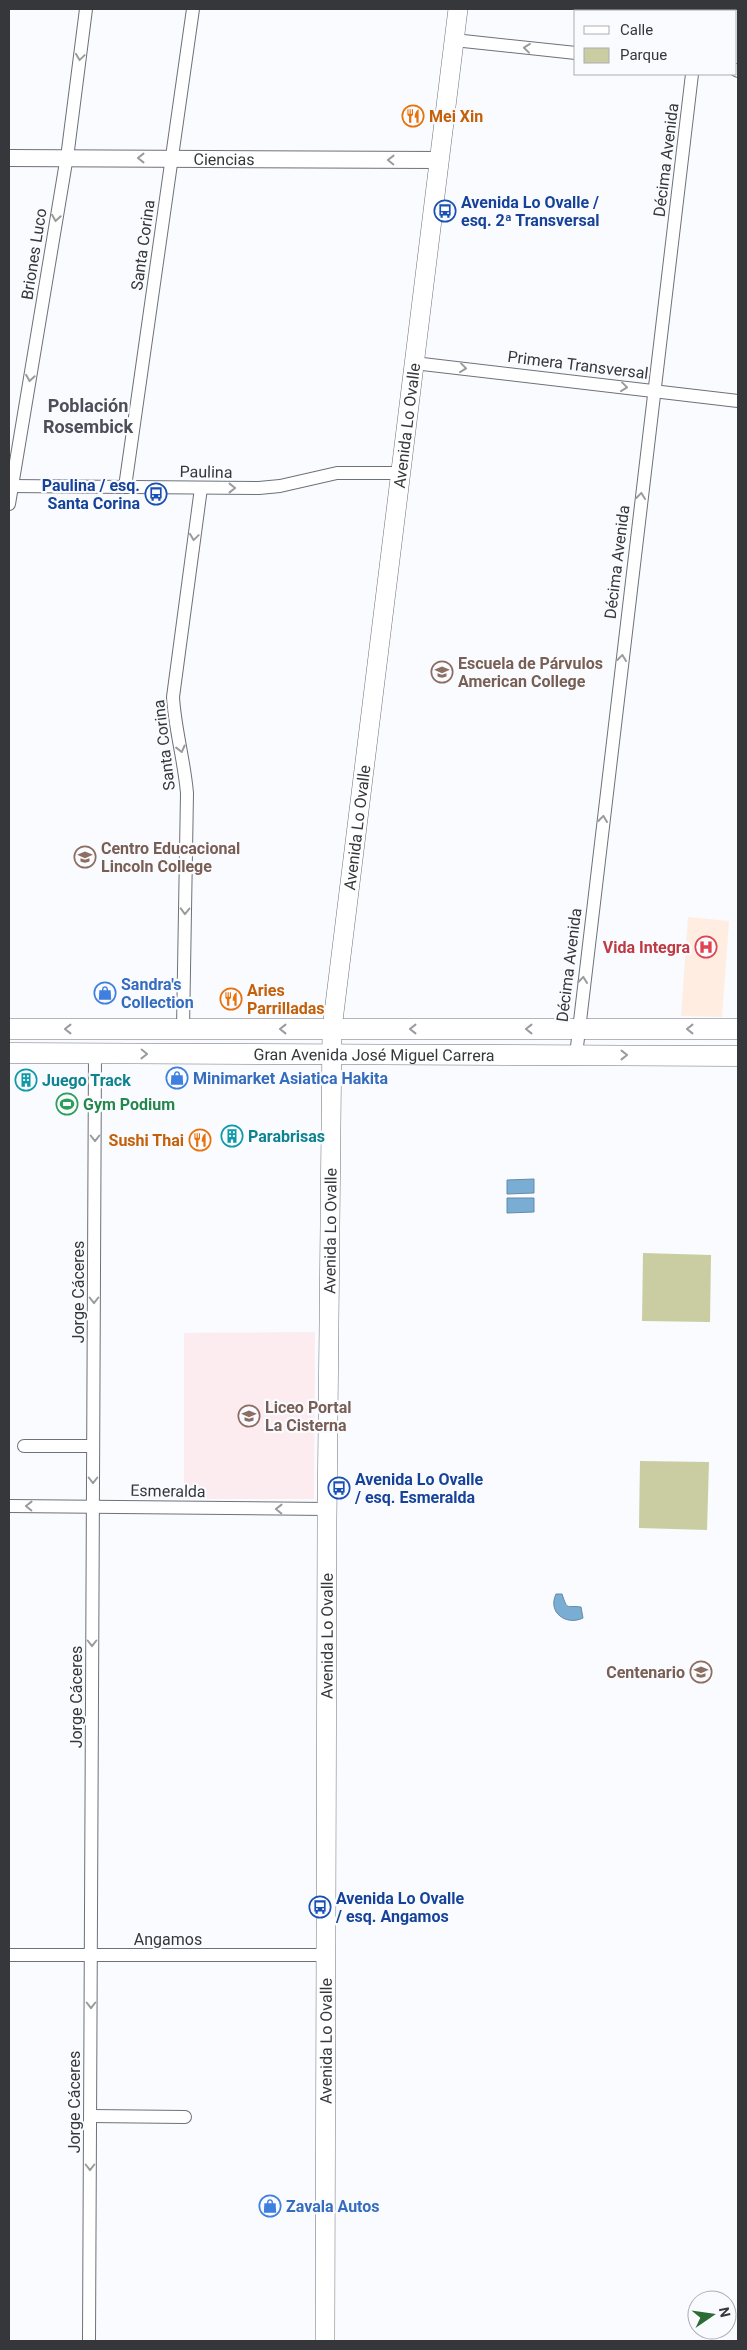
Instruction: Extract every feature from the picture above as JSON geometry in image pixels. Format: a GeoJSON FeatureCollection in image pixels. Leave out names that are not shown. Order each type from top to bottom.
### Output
{"type":"FeatureCollection","features":[{"type":"Feature","properties":{"kind":"main road","name":"Avenida Lo Ovalle"},"geometry":{"type":"LineString","coordinates":[[325,2341],[327,1510],[332,1029],[458,9]]}},
{"type":"Feature","properties":{"kind":"main road","name":"Gran Avenida José Miguel Carrera"},"geometry":{"type":"LineString","coordinates":[[9,1029],[738,1030]]}},
{"type":"Feature","properties":{"kind":"main road"},"geometry":{"type":"LineString","coordinates":[[95,1054],[106,1036],[120,1029]]}},
{"type":"Feature","properties":{"kind":"main road","name":"Gran Avenida José Miguel Carrera"},"geometry":{"type":"LineString","coordinates":[[9,1053],[331,1056],[738,1056]]}},
{"type":"Feature","properties":{"kind":"street","name":"Briones Luco"},"geometry":{"type":"LineString","coordinates":[[9,504],[10,486],[66,158],[86,9]]}},
{"type":"Feature","properties":{"kind":"street","name":"Santa Corina"},"geometry":{"type":"LineString","coordinates":[[125,487],[193,9]]}},
{"type":"Feature","properties":{"kind":"street"},"geometry":{"type":"LineString","coordinates":[[454,40],[574,53]]}},
{"type":"Feature","properties":{"kind":"street","name":"Décima Avenida"},"geometry":{"type":"LineString","coordinates":[[576,1055],[692,75]]}},
{"type":"Feature","properties":{"kind":"street","name":"Ciencias"},"geometry":{"type":"LineString","coordinates":[[9,158],[172,157],[439,160]]}},
{"type":"Feature","properties":{"kind":"street","name":"Primera Transversal"},"geometry":{"type":"LineString","coordinates":[[414,363],[738,401]]}},
{"type":"Feature","properties":{"kind":"street","name":"Paulina"},"geometry":{"type":"LineString","coordinates":[[10,486],[264,488],[337,473],[401,472]]}},
{"type":"Feature","properties":{"kind":"street","name":"Santa Corina"},"geometry":{"type":"LineString","coordinates":[[183,1029],[187,793],[184,762],[174,721],[173,697],[201,488]]}},
{"type":"Feature","properties":{"kind":"street","name":"Jorge Cáceres"},"geometry":{"type":"LineString","coordinates":[[89,2341],[95,1054]]}},
{"type":"Feature","properties":{"kind":"street"},"geometry":{"type":"LineString","coordinates":[[24,1446],[93,1446]]}},
{"type":"Feature","properties":{"kind":"street","name":"Esmeralda"},"geometry":{"type":"LineString","coordinates":[[9,1506],[327,1510]]}},
{"type":"Feature","properties":{"kind":"street","name":"Angamos"},"geometry":{"type":"LineString","coordinates":[[9,1955],[327,1955]]}},
{"type":"Feature","properties":{"kind":"street"},"geometry":{"type":"LineString","coordinates":[[91,2116],[185,2116]]}},
{"type":"Feature","properties":{"kind":"shaded area","name":"Vida Integra"},"geometry":{"type":"Polygon","coordinates":[[[688,917],[729,921],[722,1017],[681,1016],[688,917]]]}},
{"type":"Feature","properties":{"kind":"shaded area","name":"Liceo Portal La Cisterna"},"geometry":{"type":"Polygon","coordinates":[[[315,1332],[314,1499],[184,1499],[184,1333],[315,1332]]]}},
{"type":"Feature","properties":{"kind":"green space"},"geometry":{"type":"Polygon","coordinates":[[[643,1253],[711,1255],[710,1322],[642,1321],[643,1253]]]}},
{"type":"Feature","properties":{"kind":"green space"},"geometry":{"type":"Polygon","coordinates":[[[640,1461],[709,1462],[707,1530],[639,1528],[640,1461]]]}},
{"type":"Feature","properties":{"kind":"water"},"geometry":{"type":"Polygon","coordinates":[[[534,1179],[534,1193],[507,1194],[507,1180],[534,1179]]]}},
{"type":"Feature","properties":{"kind":"water"},"geometry":{"type":"Polygon","coordinates":[[[507,1198],[534,1198],[534,1212],[507,1213],[507,1198]]]}},
{"type":"Feature","properties":{"kind":"water"},"geometry":{"type":"Polygon","coordinates":[[[556,1594],[562,1594],[566,1605],[581,1607],[583,1618],[571,1620],[560,1616],[554,1607],[556,1594]]]}},
{"type":"Feature","properties":{"kind":"place","name":"Mei Xin"},"geometry":{"type":"Point","coordinates":[413,116]}},
{"type":"Feature","properties":{"kind":"place","name":"Avenida Lo Ovalle / esq. 2ª Transversal"},"geometry":{"type":"Point","coordinates":[445,211]}},
{"type":"Feature","properties":{"kind":"place","name":"Paulina / esq. Santa Corina"},"geometry":{"type":"Point","coordinates":[156,494]}},
{"type":"Feature","properties":{"kind":"place","name":"Escuela de Párvulos American College"},"geometry":{"type":"Point","coordinates":[442,672]}},
{"type":"Feature","properties":{"kind":"place","name":"Centro Educacional Lincoln College"},"geometry":{"type":"Point","coordinates":[85,857]}},
{"type":"Feature","properties":{"kind":"place","name":"Vida Integra"},"geometry":{"type":"Point","coordinates":[706,947]}},
{"type":"Feature","properties":{"kind":"place","name":"Sandra's Collection"},"geometry":{"type":"Point","coordinates":[105,993]}},
{"type":"Feature","properties":{"kind":"place","name":"Aries Parrilladas"},"geometry":{"type":"Point","coordinates":[231,999]}},
{"type":"Feature","properties":{"kind":"place","name":"Minimarket Asiatica Hakita"},"geometry":{"type":"Point","coordinates":[177,1078]}},
{"type":"Feature","properties":{"kind":"place","name":"Juego Track"},"geometry":{"type":"Point","coordinates":[26,1080]}},
{"type":"Feature","properties":{"kind":"place","name":"Gym Podium"},"geometry":{"type":"Point","coordinates":[67,1104]}},
{"type":"Feature","properties":{"kind":"place","name":"Parabrisas"},"geometry":{"type":"Point","coordinates":[232,1136]}},
{"type":"Feature","properties":{"kind":"place","name":"Sushi Thai"},"geometry":{"type":"Point","coordinates":[200,1140]}},
{"type":"Feature","properties":{"kind":"place","name":"Liceo Portal La Cisterna"},"geometry":{"type":"Point","coordinates":[249,1416]}},
{"type":"Feature","properties":{"kind":"place","name":"Avenida Lo Ovalle / esq. Esmeralda"},"geometry":{"type":"Point","coordinates":[339,1488]}},
{"type":"Feature","properties":{"kind":"place","name":"Centenario"},"geometry":{"type":"Point","coordinates":[701,1672]}},
{"type":"Feature","properties":{"kind":"place","name":"Avenida Lo Ovalle / esq. Angamos"},"geometry":{"type":"Point","coordinates":[320,1907]}},
{"type":"Feature","properties":{"kind":"place","name":"Zavala Autos"},"geometry":{"type":"Point","coordinates":[270,2206]}},
{"type":"Feature","properties":{"kind":"district","name":"Población Rosembick"},"geometry":{"type":"Point","coordinates":[88,415]}}]}
